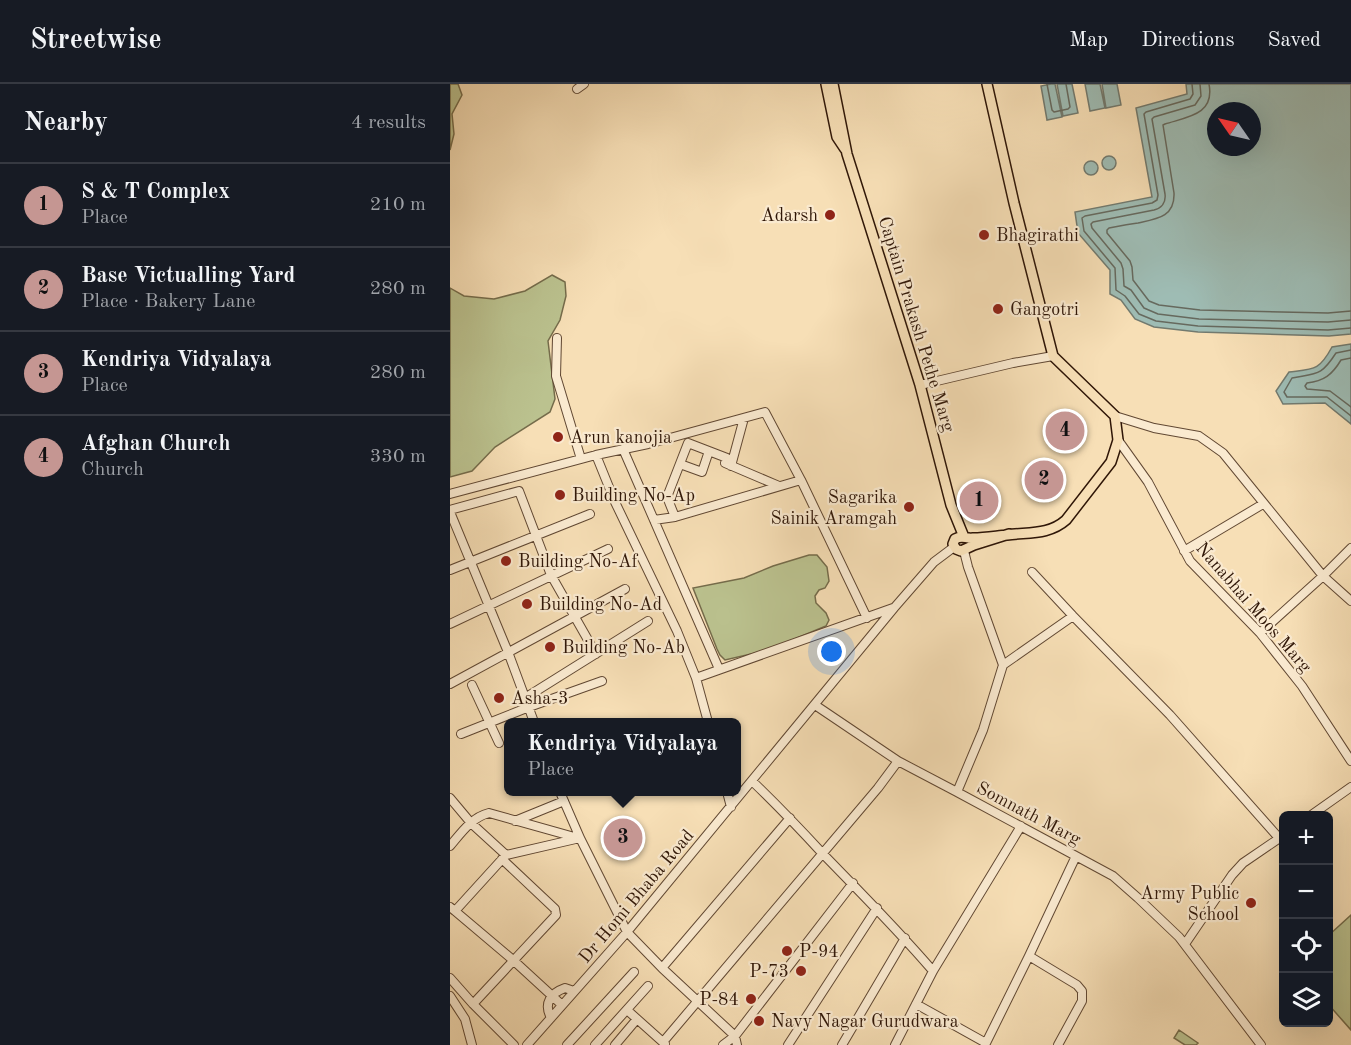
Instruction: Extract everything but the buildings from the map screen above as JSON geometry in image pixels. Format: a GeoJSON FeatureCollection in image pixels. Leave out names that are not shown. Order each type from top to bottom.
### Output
{"type":"FeatureCollection","features":[{"type":"Feature","properties":{"kind":"main road","name":"Captain Prakash Pethe Marg"},"geometry":{"type":"LineString","coordinates":[[826,84],[837,137],[847,154]]}},
{"type":"Feature","properties":{"kind":"main road","name":"Captain Prakash Pethe Marg"},"geometry":{"type":"LineString","coordinates":[[833,84],[847,154],[920,385],[951,505],[965,538]]}},
{"type":"Feature","properties":{"kind":"main road"},"geometry":{"type":"LineString","coordinates":[[987,84],[1014,203],[1053,356],[1115,416],[1118,440],[1111,462],[1066,520],[1057,528],[1044,532],[1009,534],[965,538],[958,537],[954,544],[958,551],[965,550],[1009,534]]}},
{"type":"Feature","properties":{"kind":"main road","name":"Captain Prakash Pethe Marg"},"geometry":{"type":"LineString","coordinates":[[951,505],[954,544]]}},
{"type":"Feature","properties":{"kind":"main road"},"geometry":{"type":"LineString","coordinates":[[965,538],[968,544],[965,550]]}},
{"type":"Feature","properties":{"kind":"street"},"geometry":{"type":"LineString","coordinates":[[557,338],[556,376],[581,459]]}},
{"type":"Feature","properties":{"kind":"street"},"geometry":{"type":"LineString","coordinates":[[920,385],[1053,356]]}},
{"type":"Feature","properties":{"kind":"street"},"geometry":{"type":"LineString","coordinates":[[450,494],[596,454],[648,444],[765,412],[801,480],[867,618]]}},
{"type":"Feature","properties":{"kind":"street"},"geometry":{"type":"LineString","coordinates":[[1115,416],[1154,428],[1198,436],[1223,453],[1323,576],[1351,601]]}},
{"type":"Feature","properties":{"kind":"street"},"geometry":{"type":"LineString","coordinates":[[731,466],[744,418]]}},
{"type":"Feature","properties":{"kind":"street","name":"Nanabhai Moos Marg"},"geometry":{"type":"LineString","coordinates":[[1118,440],[1148,482],[1190,561],[1260,633],[1302,686],[1351,760]]}},
{"type":"Feature","properties":{"kind":"street"},"geometry":{"type":"LineString","coordinates":[[675,517],[667,496],[688,442],[727,458],[725,463],[731,466],[779,486]]}},
{"type":"Feature","properties":{"kind":"street"},"geometry":{"type":"LineString","coordinates":[[622,449],[719,669]]}},
{"type":"Feature","properties":{"kind":"street"},"geometry":{"type":"LineString","coordinates":[[680,464],[702,472],[709,451]]}},
{"type":"Feature","properties":{"kind":"street"},"geometry":{"type":"LineString","coordinates":[[596,454],[615,502],[677,631],[696,678],[707,718]]}},
{"type":"Feature","properties":{"kind":"street"},"geometry":{"type":"LineString","coordinates":[[654,520],[675,517],[801,480]]}},
{"type":"Feature","properties":{"kind":"street"},"geometry":{"type":"LineString","coordinates":[[532,718],[450,511],[519,491],[551,575],[596,654]]}},
{"type":"Feature","properties":{"kind":"street"},"geometry":{"type":"LineString","coordinates":[[1184,551],[1263,504]]}},
{"type":"Feature","properties":{"kind":"street"},"geometry":{"type":"LineString","coordinates":[[450,570],[590,513]]}},
{"type":"Feature","properties":{"kind":"street","name":"Dr Homi Bhaba Road"},"geometry":{"type":"LineString","coordinates":[[741,795],[894,608],[934,562],[954,544]]}},
{"type":"Feature","properties":{"kind":"street"},"geometry":{"type":"LineString","coordinates":[[1260,633],[1351,548]]}},
{"type":"Feature","properties":{"kind":"street"},"geometry":{"type":"LineString","coordinates":[[450,624],[608,549]]}},
{"type":"Feature","properties":{"kind":"street"},"geometry":{"type":"LineString","coordinates":[[965,550],[968,567],[1003,665],[1073,616]]}},
{"type":"Feature","properties":{"kind":"street"},"geometry":{"type":"LineString","coordinates":[[1032,572],[1170,715],[1279,834]]}},
{"type":"Feature","properties":{"kind":"street"},"geometry":{"type":"LineString","coordinates":[[450,684],[625,589]]}},
{"type":"Feature","properties":{"kind":"street"},"geometry":{"type":"LineString","coordinates":[[696,678],[894,608]]}},
{"type":"Feature","properties":{"kind":"street"},"geometry":{"type":"LineString","coordinates":[[525,698],[648,621]]}},
{"type":"Feature","properties":{"kind":"street","name":"Somnath Marg"},"geometry":{"type":"LineString","coordinates":[[1003,665],[983,730],[957,792],[1113,876],[1179,937],[1261,1045]]}},
{"type":"Feature","properties":{"kind":"street"},"geometry":{"type":"LineString","coordinates":[[461,734],[602,681]]}},
{"type":"Feature","properties":{"kind":"street"},"geometry":{"type":"LineString","coordinates":[[472,685],[499,743]]}},
{"type":"Feature","properties":{"kind":"street"},"geometry":{"type":"LineString","coordinates":[[815,705],[898,761],[957,792]]}},
{"type":"Feature","properties":{"kind":"street"},"geometry":{"type":"LineString","coordinates":[[627,1010],[665,1044],[898,761]]}},
{"type":"Feature","properties":{"kind":"street"},"geometry":{"type":"LineString","coordinates":[[752,782],[877,908],[933,971]]}},
{"type":"Feature","properties":{"kind":"street"},"geometry":{"type":"LineString","coordinates":[[1317,811],[1351,787]]}},
{"type":"Feature","properties":{"kind":"street"},"geometry":{"type":"LineString","coordinates":[[562,796],[627,932],[736,1041]]}},
{"type":"Feature","properties":{"kind":"street"},"geometry":{"type":"LineString","coordinates":[[728,796],[731,807]]}},
{"type":"Feature","properties":{"kind":"street","name":"Dr Homi Bhaba Road"},"geometry":{"type":"LineString","coordinates":[[527,1045],[627,932],[740,796]]}},
{"type":"Feature","properties":{"kind":"street"},"geometry":{"type":"LineString","coordinates":[[450,798],[471,823],[555,909],[556,913],[553,919],[473,1004]]}},
{"type":"Feature","properties":{"kind":"street"},"geometry":{"type":"LineString","coordinates":[[515,821],[564,801]]}},
{"type":"Feature","properties":{"kind":"street"},"geometry":{"type":"LineString","coordinates":[[450,846],[471,823],[489,813],[580,838]]}},
{"type":"Feature","properties":{"kind":"street"},"geometry":{"type":"LineString","coordinates":[[662,968],[790,818]]}},
{"type":"Feature","properties":{"kind":"street"},"geometry":{"type":"LineString","coordinates":[[896,1045],[933,971],[1021,826]]}},
{"type":"Feature","properties":{"kind":"street"},"geometry":{"type":"LineString","coordinates":[[1185,944],[1243,862],[1279,837]]}},
{"type":"Feature","properties":{"kind":"street"},"geometry":{"type":"LineString","coordinates":[[562,1005],[452,909],[504,857],[580,838]]}},
{"type":"Feature","properties":{"kind":"street"},"geometry":{"type":"LineString","coordinates":[[916,1004],[985,1044],[1076,856]]}},
{"type":"Feature","properties":{"kind":"street"},"geometry":{"type":"LineString","coordinates":[[723,1045],[736,1041],[853,883]]}},
{"type":"Feature","properties":{"kind":"street"},"geometry":{"type":"LineString","coordinates":[[788,1045],[877,908]]}},
{"type":"Feature","properties":{"kind":"street"},"geometry":{"type":"LineString","coordinates":[[842,1045],[905,938]]}},
{"type":"Feature","properties":{"kind":"street"},"geometry":{"type":"LineString","coordinates":[[1029,956],[1077,985],[1082,991],[1082,1001],[1058,1045]]}},
{"type":"Feature","properties":{"kind":"street"},"geometry":{"type":"LineString","coordinates":[[567,1045],[634,972]]}},
{"type":"Feature","properties":{"kind":"street"},"geometry":{"type":"LineString","coordinates":[[450,978],[514,1045]]}},
{"type":"Feature","properties":{"kind":"street"},"geometry":{"type":"LineString","coordinates":[[595,1045],[648,986]]}},
{"type":"Feature","properties":{"kind":"street"},"geometry":{"type":"LineString","coordinates":[[551,1018],[547,1011],[551,996],[565,988],[574,992]]}},
{"type":"Feature","properties":{"kind":"street"},"geometry":{"type":"LineString","coordinates":[[450,996],[465,1019],[472,1045]]}},
{"type":"Feature","properties":{"kind":"street"},"geometry":{"type":"LineString","coordinates":[[615,1045],[637,1019]]}},
{"type":"Feature","properties":{"kind":"green space"},"geometry":{"type":"Polygon","coordinates":[[[450,84],[458,84],[462,95],[452,114],[454,134],[450,150],[450,84]]]}},
{"type":"Feature","properties":{"kind":"green space"},"geometry":{"type":"Polygon","coordinates":[[[552,275],[565,282],[566,296],[560,320],[548,341],[555,399],[550,412],[495,447],[472,471],[450,477],[450,288],[464,296],[494,299],[525,291],[552,275]]]}},
{"type":"Feature","properties":{"kind":"green space"},"geometry":{"type":"Polygon","coordinates":[[[809,555],[817,555],[827,567],[829,581],[825,588],[819,590],[815,596],[816,603],[826,613],[829,620],[826,626],[768,650],[725,660],[717,649],[693,588],[744,578],[809,555]]]}},
{"type":"Feature","properties":{"kind":"green space"},"geometry":{"type":"Polygon","coordinates":[[[1351,915],[1351,1030],[1333,1010],[1333,931],[1351,915]]]}},
{"type":"Feature","properties":{"kind":"green space"},"geometry":{"type":"Polygon","coordinates":[[[1179,1030],[1198,1043],[1185,1045],[1174,1038],[1179,1030]]]}},
{"type":"Feature","properties":{"kind":"water"},"geometry":{"type":"Polygon","coordinates":[[[1055,84],[1062,117],[1047,120],[1041,86],[1055,84]]]}},
{"type":"Feature","properties":{"kind":"water"},"geometry":{"type":"Polygon","coordinates":[[[1057,84],[1072,84],[1078,113],[1063,116],[1057,84]]]}},
{"type":"Feature","properties":{"kind":"water"},"geometry":{"type":"Polygon","coordinates":[[[1085,84],[1100,84],[1105,108],[1090,111],[1085,84]]]}},
{"type":"Feature","properties":{"kind":"water"},"geometry":{"type":"Polygon","coordinates":[[[1102,84],[1117,84],[1121,105],[1106,108],[1102,84]]]}},
{"type":"Feature","properties":{"kind":"water"},"geometry":{"type":"Polygon","coordinates":[[[1186,84],[1351,84],[1351,334],[1329,336],[1198,332],[1154,327],[1135,319],[1121,300],[1110,294],[1110,270],[1078,233],[1075,212],[1152,197],[1136,108],[1187,94],[1186,84]]]}},
{"type":"Feature","properties":{"kind":"water"},"geometry":{"type":"Polygon","coordinates":[[[1109,156],[1114,158],[1116,163],[1114,168],[1109,170],[1104,168],[1102,163],[1104,158],[1109,156]]]}},
{"type":"Feature","properties":{"kind":"water"},"geometry":{"type":"Polygon","coordinates":[[[1091,161],[1096,163],[1098,168],[1096,173],[1091,175],[1086,173],[1084,168],[1086,163],[1091,161]]]}},
{"type":"Feature","properties":{"kind":"water"},"geometry":{"type":"Polygon","coordinates":[[[1351,344],[1351,424],[1325,403],[1283,404],[1276,391],[1289,372],[1315,367],[1323,361],[1332,347],[1351,344]]]}},
{"type":"Feature","properties":{"kind":"place","name":"Adarsh"},"geometry":{"type":"Point","coordinates":[830,215]}},
{"type":"Feature","properties":{"kind":"place","name":"Bhagirathi"},"geometry":{"type":"Point","coordinates":[984,235]}},
{"type":"Feature","properties":{"kind":"place","name":"Gangotri"},"geometry":{"type":"Point","coordinates":[998,309]}},
{"type":"Feature","properties":{"kind":"place","name":"Afghan Church"},"geometry":{"type":"Point","coordinates":[1065,431]}},
{"type":"Feature","properties":{"kind":"place","name":"Arun kanojia"},"geometry":{"type":"Point","coordinates":[558,437]}},
{"type":"Feature","properties":{"kind":"place","name":"Base Victualling Yard"},"geometry":{"type":"Point","coordinates":[1044,480]}},
{"type":"Feature","properties":{"kind":"place","name":"Building No-Ap"},"geometry":{"type":"Point","coordinates":[560,495]}},
{"type":"Feature","properties":{"kind":"place","name":"S & T Complex"},"geometry":{"type":"Point","coordinates":[979,501]}},
{"type":"Feature","properties":{"kind":"place","name":"Sagarika Sainik Aramgah"},"geometry":{"type":"Point","coordinates":[909,507]}},
{"type":"Feature","properties":{"kind":"place","name":"Building No-Af"},"geometry":{"type":"Point","coordinates":[506,561]}},
{"type":"Feature","properties":{"kind":"place","name":"Building No-Ad"},"geometry":{"type":"Point","coordinates":[527,604]}},
{"type":"Feature","properties":{"kind":"place","name":"Building No-Ab"},"geometry":{"type":"Point","coordinates":[550,647]}},
{"type":"Feature","properties":{"kind":"place","name":"Asha-3"},"geometry":{"type":"Point","coordinates":[499,698]}},
{"type":"Feature","properties":{"kind":"place","name":"Kendriya Vidyalaya"},"geometry":{"type":"Point","coordinates":[623,838]}},
{"type":"Feature","properties":{"kind":"place","name":"Army Public School"},"geometry":{"type":"Point","coordinates":[1251,903]}},
{"type":"Feature","properties":{"kind":"place","name":"P-94"},"geometry":{"type":"Point","coordinates":[787,951]}},
{"type":"Feature","properties":{"kind":"place","name":"P-73"},"geometry":{"type":"Point","coordinates":[801,971]}},
{"type":"Feature","properties":{"kind":"place","name":"P-84"},"geometry":{"type":"Point","coordinates":[751,999]}},
{"type":"Feature","properties":{"kind":"place","name":"Navy Nagar Gurudwara"},"geometry":{"type":"Point","coordinates":[759,1021]}}]}
